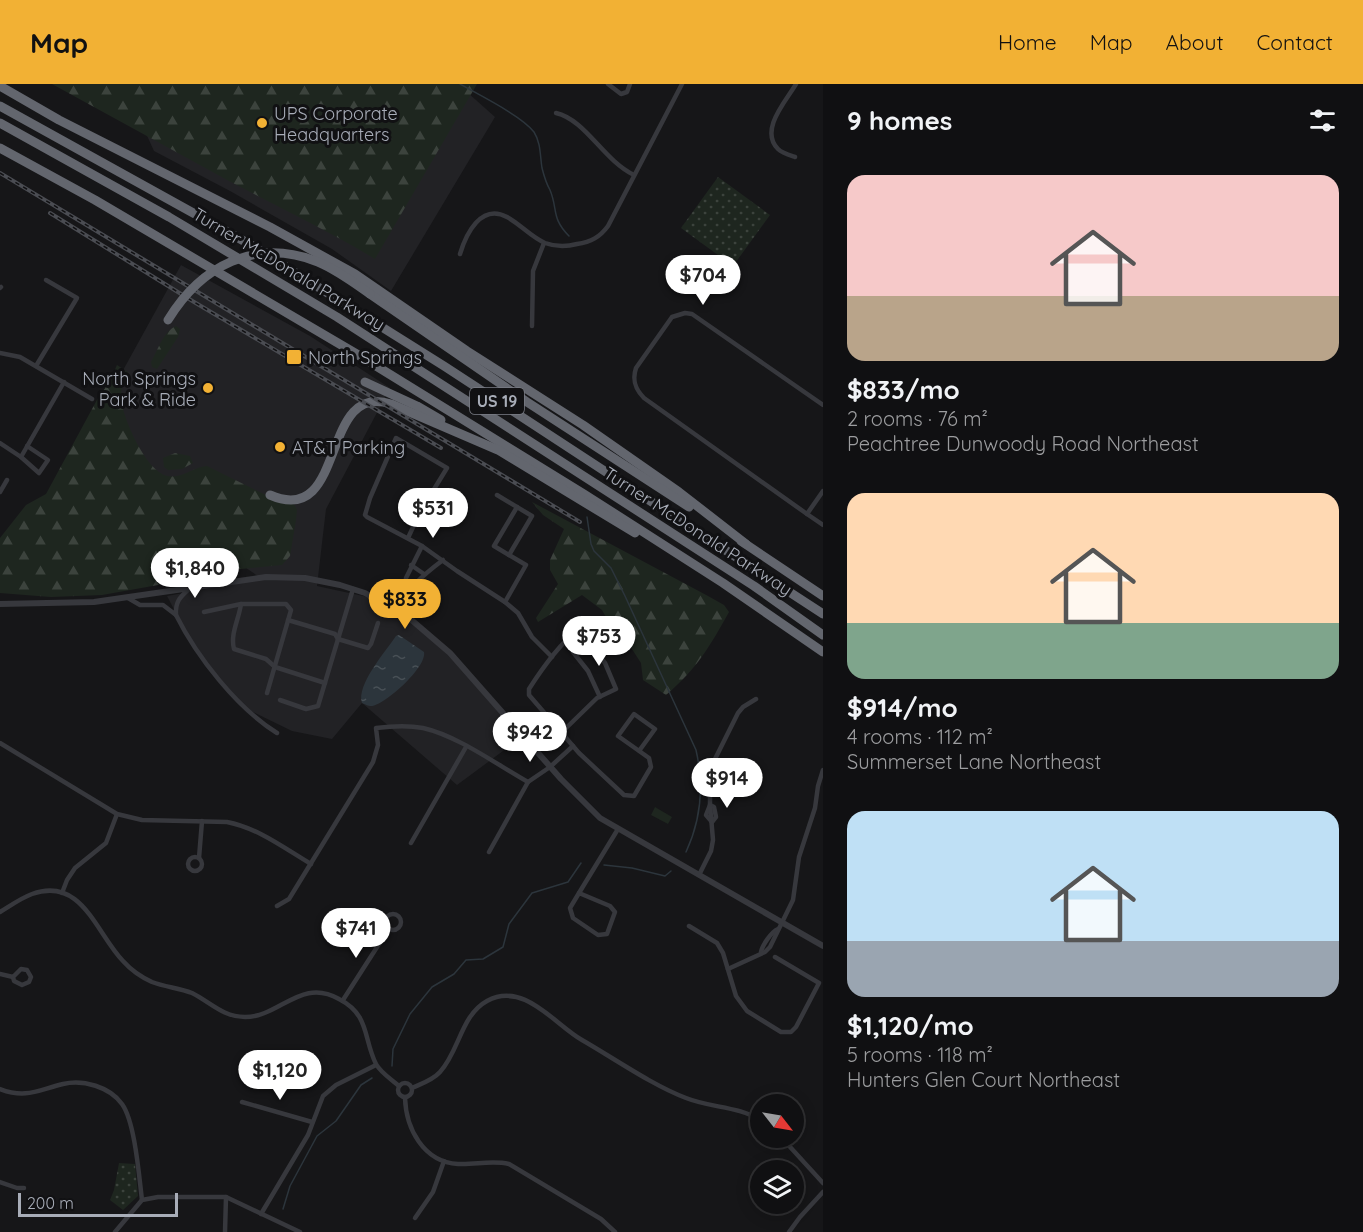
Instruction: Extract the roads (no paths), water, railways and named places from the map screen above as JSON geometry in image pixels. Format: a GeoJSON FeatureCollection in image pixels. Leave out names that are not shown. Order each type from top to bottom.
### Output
{"type":"FeatureCollection","features":[{"type":"Feature","properties":{"kind":"highway"},"geometry":{"type":"LineString","coordinates":[[0,86],[59,120],[315,251],[355,274],[467,351],[583,425],[679,492],[746,544]]}},
{"type":"Feature","properties":{"kind":"highway","name":"Turner McDonald Parkway"},"geometry":{"type":"LineString","coordinates":[[0,106],[251,245],[444,366],[823,614]]}},
{"type":"Feature","properties":{"kind":"highway","name":"Turner McDonald Parkway"},"geometry":{"type":"LineString","coordinates":[[0,123],[160,211],[337,316],[754,586],[823,635]]}},
{"type":"Feature","properties":{"kind":"highway"},"geometry":{"type":"LineString","coordinates":[[0,148],[95,200],[360,356],[687,560],[823,652]]}},
{"type":"Feature","properties":{"kind":"highway"},"geometry":{"type":"LineString","coordinates":[[168,320],[188,290],[216,268],[246,257],[277,253],[299,256],[330,268],[420,327],[527,402],[823,596]]}},
{"type":"Feature","properties":{"kind":"highway"},"geometry":{"type":"LineString","coordinates":[[365,382],[417,406],[477,440]]}},
{"type":"Feature","properties":{"kind":"highway"},"geometry":{"type":"LineString","coordinates":[[270,495],[292,500],[312,491],[322,477],[350,414],[361,404],[376,400],[391,404],[498,450],[673,556],[687,560]]}},
{"type":"Feature","properties":{"kind":"street"},"geometry":{"type":"LineString","coordinates":[[608,84],[617,92],[624,93],[630,84]]}},
{"type":"Feature","properties":{"kind":"street"},"geometry":{"type":"LineString","coordinates":[[460,254],[463,242],[474,224],[481,217],[492,214],[507,217],[544,243],[567,247],[587,242],[598,236],[608,226],[682,84]]}},
{"type":"Feature","properties":{"kind":"street"},"geometry":{"type":"LineString","coordinates":[[795,157],[780,151],[771,137],[774,121],[796,84]]}},
{"type":"Feature","properties":{"kind":"street"},"geometry":{"type":"LineString","coordinates":[[556,113],[573,120],[614,163],[634,175]]}},
{"type":"Feature","properties":{"kind":"street"},"geometry":{"type":"LineString","coordinates":[[532,326],[533,271],[544,243]]}},
{"type":"Feature","properties":{"kind":"street"},"geometry":{"type":"LineString","coordinates":[[36,366],[76,298],[46,280]]}},
{"type":"Feature","properties":{"kind":"street"},"geometry":{"type":"LineString","coordinates":[[823,405],[692,314],[678,314],[667,322],[634,374],[635,386],[644,398],[823,525]]}},
{"type":"Feature","properties":{"kind":"street"},"geometry":{"type":"LineString","coordinates":[[0,353],[20,357],[92,399]]}},
{"type":"Feature","properties":{"kind":"street"},"geometry":{"type":"LineString","coordinates":[[21,457],[64,382]]}},
{"type":"Feature","properties":{"kind":"street"},"geometry":{"type":"LineString","coordinates":[[408,538],[420,512],[447,468],[399,440],[393,440],[365,515],[422,546],[505,602],[518,613],[532,637],[552,657]]}},
{"type":"Feature","properties":{"kind":"street"},"geometry":{"type":"LineString","coordinates":[[0,443],[39,473],[48,460],[27,446]]}},
{"type":"Feature","properties":{"kind":"street"},"geometry":{"type":"LineString","coordinates":[[0,492],[7,480]]}},
{"type":"Feature","properties":{"kind":"street"},"geometry":{"type":"LineString","coordinates":[[807,514],[823,491]]}},
{"type":"Feature","properties":{"kind":"street"},"geometry":{"type":"LineString","coordinates":[[497,495],[532,516],[509,555]]}},
{"type":"Feature","properties":{"kind":"street"},"geometry":{"type":"LineString","coordinates":[[505,602],[526,565],[494,546],[517,507]]}},
{"type":"Feature","properties":{"kind":"street"},"geometry":{"type":"LineString","coordinates":[[405,594],[406,578],[422,546]]}},
{"type":"Feature","properties":{"kind":"street"},"geometry":{"type":"LineString","coordinates":[[398,610],[405,594],[415,582],[442,560]]}},
{"type":"Feature","properties":{"kind":"street"},"geometry":{"type":"LineString","coordinates":[[411,565],[424,574]]}},
{"type":"Feature","properties":{"kind":"street"},"geometry":{"type":"LineString","coordinates":[[0,604],[79,603],[266,577],[329,582],[352,589],[398,610],[430,634],[450,653],[590,810],[779,926],[823,946]]}},
{"type":"Feature","properties":{"kind":"street"},"geometry":{"type":"LineString","coordinates":[[406,578],[415,582]]}},
{"type":"Feature","properties":{"kind":"street"},"geometry":{"type":"LineString","coordinates":[[176,615],[178,598],[192,587]]}},
{"type":"Feature","properties":{"kind":"street"},"geometry":{"type":"LineString","coordinates":[[280,700],[306,709],[318,706],[352,589]]}},
{"type":"Feature","properties":{"kind":"street"},"geometry":{"type":"LineString","coordinates":[[128,598],[140,605],[163,605],[176,615],[187,636],[245,710],[277,733]]}},
{"type":"Feature","properties":{"kind":"street"},"geometry":{"type":"LineString","coordinates":[[241,604],[232,640],[234,649],[266,659],[275,667],[325,683]]}},
{"type":"Feature","properties":{"kind":"street"},"geometry":{"type":"LineString","coordinates":[[204,612],[241,604],[286,604],[291,610],[267,693]]}},
{"type":"Feature","properties":{"kind":"street"},"geometry":{"type":"LineString","coordinates":[[288,620],[335,634],[338,639],[368,648],[378,622]]}},
{"type":"Feature","properties":{"kind":"street"},"geometry":{"type":"LineString","coordinates":[[562,732],[600,697],[616,689],[605,663],[578,629],[552,657],[529,692],[573,746],[624,795],[634,796],[651,767],[649,758],[639,751],[618,736],[634,714],[655,729],[639,751]]}},
{"type":"Feature","properties":{"kind":"street"},"geometry":{"type":"LineString","coordinates":[[573,652],[588,671],[600,697]]}},
{"type":"Feature","properties":{"kind":"street"},"geometry":{"type":"LineString","coordinates":[[699,875],[711,851],[713,840],[710,769],[738,713],[756,699]]}},
{"type":"Feature","properties":{"kind":"street"},"geometry":{"type":"LineString","coordinates":[[277,906],[290,899],[373,762],[378,745],[376,728],[407,726],[434,731],[528,782]]}},
{"type":"Feature","properties":{"kind":"street"},"geometry":{"type":"LineString","coordinates":[[0,742],[117,814],[141,819],[227,822],[249,828],[311,864]]}},
{"type":"Feature","properties":{"kind":"street"},"geometry":{"type":"LineString","coordinates":[[489,852],[528,782],[550,767],[573,746]]}},
{"type":"Feature","properties":{"kind":"street"},"geometry":{"type":"LineString","coordinates":[[411,843],[466,747]]}},
{"type":"Feature","properties":{"kind":"street"},"geometry":{"type":"LineString","coordinates":[[762,950],[765,952],[770,947],[793,900],[799,856],[823,770]]}},
{"type":"Feature","properties":{"kind":"street"},"geometry":{"type":"LineString","coordinates":[[62,893],[75,868],[106,843],[117,814]]}},
{"type":"Feature","properties":{"kind":"street"},"geometry":{"type":"LineString","coordinates":[[199,858],[202,821]]}},
{"type":"Feature","properties":{"kind":"street"},"geometry":{"type":"LineString","coordinates":[[579,893],[609,906],[615,912],[607,934],[598,935],[573,918],[570,908],[579,893],[618,829]]}},
{"type":"Feature","properties":{"kind":"street"},"geometry":{"type":"LineString","coordinates":[[0,912],[38,892],[62,893],[74,898],[85,907],[122,960],[135,972],[156,983],[192,993],[226,1014],[242,1017],[256,1016],[295,997],[310,993],[327,994],[343,1000],[355,1010],[363,1022],[376,1065],[399,1086]]}},
{"type":"Feature","properties":{"kind":"street"},"geometry":{"type":"LineString","coordinates":[[689,926],[717,943],[723,953],[736,996],[747,1011],[781,1032],[792,1032],[819,983],[775,957]]}},
{"type":"Feature","properties":{"kind":"street"},"geometry":{"type":"LineString","coordinates":[[728,969],[762,950],[773,931],[779,926]]}},
{"type":"Feature","properties":{"kind":"street"},"geometry":{"type":"LineString","coordinates":[[343,1000],[388,930]]}},
{"type":"Feature","properties":{"kind":"street"},"geometry":{"type":"LineString","coordinates":[[0,974],[13,977]]}},
{"type":"Feature","properties":{"kind":"street"},"geometry":{"type":"LineString","coordinates":[[412,1088],[431,1079],[441,1071],[476,1010],[488,1000],[506,995],[525,1000],[550,1015],[579,1038],[676,1094],[701,1103],[742,1111],[750,1115]]}},
{"type":"Feature","properties":{"kind":"street"},"geometry":{"type":"LineString","coordinates":[[261,1214],[308,1135],[319,1102],[328,1091],[376,1065]]}},
{"type":"Feature","properties":{"kind":"street"},"geometry":{"type":"LineString","coordinates":[[0,1089],[12,1093],[33,1093],[77,1082],[87,1083],[111,1094],[122,1105],[133,1136],[142,1200]]}},
{"type":"Feature","properties":{"kind":"street"},"geometry":{"type":"LineString","coordinates":[[399,1086],[407,1083],[412,1088]]}},
{"type":"Feature","properties":{"kind":"street"},"geometry":{"type":"LineString","coordinates":[[399,1086],[398,1093],[405,1098],[408,1124],[415,1137],[428,1151],[444,1161],[459,1164],[492,1161],[509,1164],[601,1219],[615,1232]]}},
{"type":"Feature","properties":{"kind":"street"},"geometry":{"type":"LineString","coordinates":[[405,1098],[411,1094],[412,1088]]}},
{"type":"Feature","properties":{"kind":"street"},"geometry":{"type":"LineString","coordinates":[[242,1102],[312,1122]]}},
{"type":"Feature","properties":{"kind":"street"},"geometry":{"type":"LineString","coordinates":[[791,1148],[823,1183]]}},
{"type":"Feature","properties":{"kind":"street"},"geometry":{"type":"LineString","coordinates":[[415,1218],[433,1192],[444,1161]]}},
{"type":"Feature","properties":{"kind":"street"},"geometry":{"type":"LineString","coordinates":[[0,1182],[24,1188]]}},
{"type":"Feature","properties":{"kind":"street"},"geometry":{"type":"LineString","coordinates":[[789,1232],[823,1192]]}},
{"type":"Feature","properties":{"kind":"street"},"geometry":{"type":"LineString","coordinates":[[115,1232],[142,1200],[183,1196],[226,1197],[300,1232]]}},
{"type":"Feature","properties":{"kind":"street"},"geometry":{"type":"LineString","coordinates":[[225,1232],[226,1197]]}},
{"type":"Feature","properties":{"kind":"water"},"geometry":{"type":"Polygon","coordinates":[[[399,635],[424,652],[423,659],[413,675],[395,692],[378,704],[368,706],[362,703],[363,687],[379,659],[399,635]]]}},
{"type":"Feature","properties":{"kind":"waterway"},"geometry":{"type":"LineString","coordinates":[[460,84],[510,113],[534,132],[557,219],[569,236]]}},
{"type":"Feature","properties":{"kind":"waterway"},"geometry":{"type":"LineString","coordinates":[[587,517],[594,551],[611,568],[696,750],[700,776],[700,802],[695,827],[686,852]]}},
{"type":"Feature","properties":{"kind":"waterway"},"geometry":{"type":"LineString","coordinates":[[392,1066],[393,1049],[410,1014],[432,987],[454,974],[466,960],[483,959],[503,947],[509,924],[532,893],[568,882],[581,863]]}},
{"type":"Feature","properties":{"kind":"waterway"},"geometry":{"type":"LineString","coordinates":[[604,865],[632,868],[665,876],[671,871]]}},
{"type":"Feature","properties":{"kind":"waterway"},"geometry":{"type":"LineString","coordinates":[[283,1209],[290,1186],[317,1136],[336,1121],[361,1085],[372,1078]]}},
{"type":"Feature","properties":{"kind":"railway"},"geometry":{"type":"LineString","coordinates":[[0,173],[580,522]]}},
{"type":"Feature","properties":{"kind":"railway"},"geometry":{"type":"LineString","coordinates":[[50,213],[194,302],[441,448]]}},
{"type":"Feature","properties":{"kind":"place","name":"UPS Corporate Headquarters"},"geometry":{"type":"Point","coordinates":[262,123]}},
{"type":"Feature","properties":{"kind":"place","name":"North Springs"},"geometry":{"type":"Point","coordinates":[294,357]}},
{"type":"Feature","properties":{"kind":"place","name":"North Springs Park & Ride"},"geometry":{"type":"Point","coordinates":[208,388]}},
{"type":"Feature","properties":{"kind":"place","name":"AT&T Parking"},"geometry":{"type":"Point","coordinates":[280,447]}}]}
